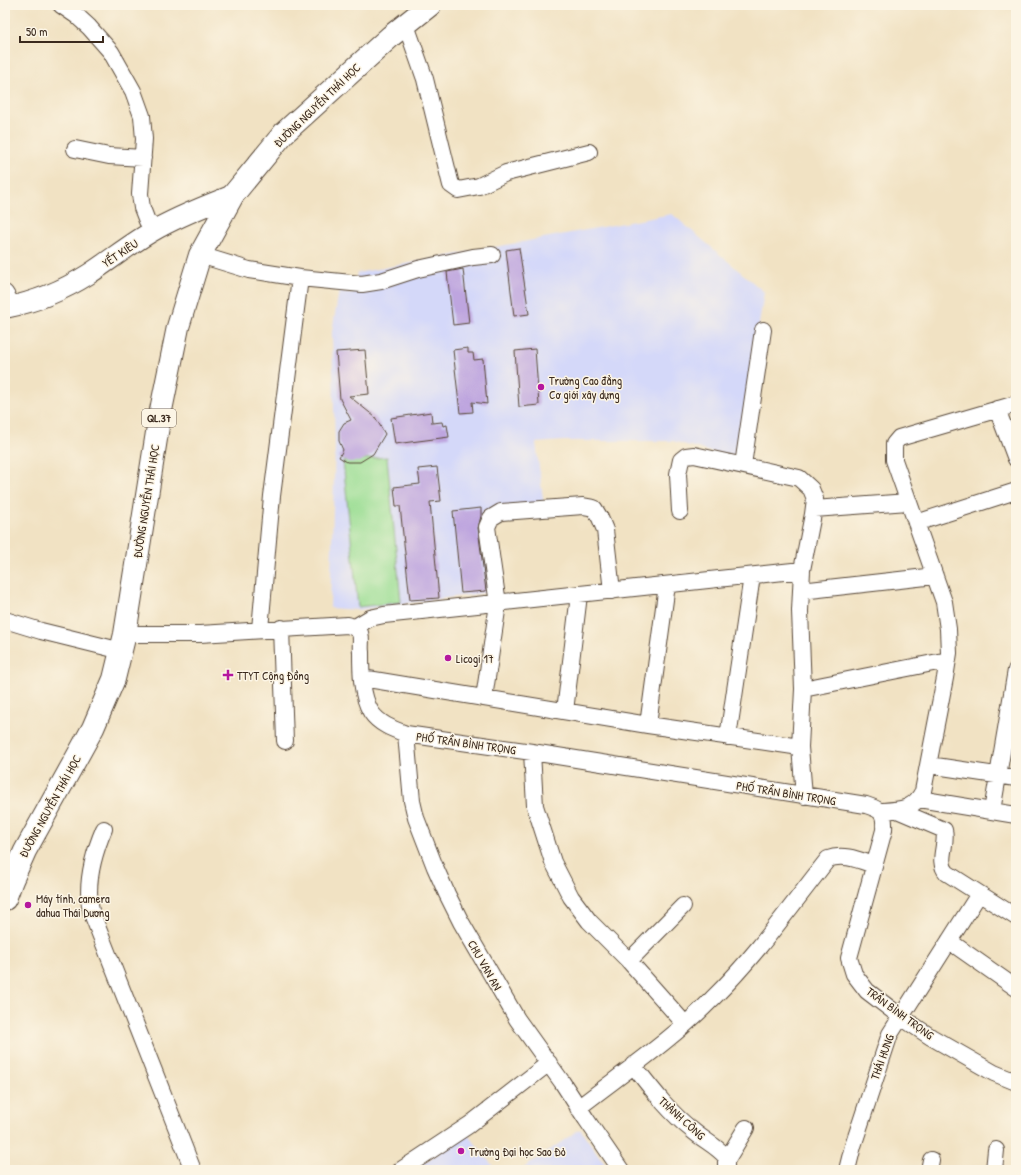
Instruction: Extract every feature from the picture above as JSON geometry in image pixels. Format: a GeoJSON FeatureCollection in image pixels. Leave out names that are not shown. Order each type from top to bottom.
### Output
{"type":"FeatureCollection","features":[{"type":"Feature","properties":{"kind":"highway","name":"ĐƯỜNG NGUYỄN THÁI HỌC"},"geometry":{"type":"LineString","coordinates":[[7,885],[93,728],[114,678],[124,642],[159,420],[178,327],[200,255],[233,195],[284,133],[391,36],[430,5]]}},
{"type":"Feature","properties":{"kind":"main road","name":"YẾT KIÊU"},"geometry":{"type":"LineString","coordinates":[[8,302],[30,302],[61,289],[88,274],[156,229],[185,214],[233,195]]}},
{"type":"Feature","properties":{"kind":"street"},"geometry":{"type":"LineString","coordinates":[[61,5],[90,27],[111,52],[134,91],[142,116],[144,140],[140,194],[142,208],[147,221],[156,229]]}},
{"type":"Feature","properties":{"kind":"street"},"geometry":{"type":"LineString","coordinates":[[406,25],[425,79],[451,185],[458,190],[479,186],[506,173],[589,152]]}},
{"type":"Feature","properties":{"kind":"street"},"geometry":{"type":"LineString","coordinates":[[75,149],[109,156],[143,158]]}},
{"type":"Feature","properties":{"kind":"street"},"geometry":{"type":"LineString","coordinates":[[200,255],[249,270],[300,278],[362,284],[381,281],[418,269],[473,256],[492,255]]}},
{"type":"Feature","properties":{"kind":"street"},"geometry":{"type":"LineString","coordinates":[[260,629],[272,496],[300,278]]}},
{"type":"Feature","properties":{"kind":"street"},"geometry":{"type":"LineString","coordinates":[[743,465],[763,330]]}},
{"type":"Feature","properties":{"kind":"street"},"geometry":{"type":"LineString","coordinates":[[881,811],[897,810],[911,806],[919,799],[923,791],[948,660],[948,629],[944,602],[894,460],[894,444],[899,438],[1016,404]]}},
{"type":"Feature","properties":{"kind":"street"},"geometry":{"type":"LineString","coordinates":[[997,409],[1016,458]]}},
{"type":"Feature","properties":{"kind":"street"},"geometry":{"type":"LineString","coordinates":[[680,511],[678,474],[681,460],[686,456],[694,455],[799,478],[811,489],[815,499],[802,570],[800,611],[803,689],[800,748],[804,796]]}},
{"type":"Feature","properties":{"kind":"street"},"geometry":{"type":"LineString","coordinates":[[916,523],[1016,491]]}},
{"type":"Feature","properties":{"kind":"street"},"geometry":{"type":"LineString","coordinates":[[814,509],[908,502]]}},
{"type":"Feature","properties":{"kind":"street"},"geometry":{"type":"LineString","coordinates":[[484,698],[498,604],[488,527],[491,518],[501,512],[583,506],[594,508],[605,530],[612,591]]}},
{"type":"Feature","properties":{"kind":"street"},"geometry":{"type":"LineString","coordinates":[[5,620],[41,632],[124,642],[260,629],[348,625],[355,628],[370,618],[384,615],[498,604],[802,570]]}},
{"type":"Feature","properties":{"kind":"street"},"geometry":{"type":"LineString","coordinates":[[728,737],[752,576]]}},
{"type":"Feature","properties":{"kind":"street"},"geometry":{"type":"LineString","coordinates":[[801,591],[935,576]]}},
{"type":"Feature","properties":{"kind":"street"},"geometry":{"type":"LineString","coordinates":[[648,725],[667,585]]}},
{"type":"Feature","properties":{"kind":"street"},"geometry":{"type":"LineString","coordinates":[[565,711],[579,595]]}},
{"type":"Feature","properties":{"kind":"street"},"geometry":{"type":"LineString","coordinates":[[281,628],[285,741]]}},
{"type":"Feature","properties":{"kind":"street","name":"PHỐ TRẦN BÌNH TRỌNG"},"geometry":{"type":"LineString","coordinates":[[355,628],[360,634],[362,678],[366,698],[371,712],[390,728],[406,734],[532,752],[866,805],[881,811]]}},
{"type":"Feature","properties":{"kind":"street"},"geometry":{"type":"LineString","coordinates":[[803,689],[948,660]]}},
{"type":"Feature","properties":{"kind":"street"},"geometry":{"type":"LineString","coordinates":[[992,811],[1016,670]]}},
{"type":"Feature","properties":{"kind":"street"},"geometry":{"type":"LineString","coordinates":[[362,678],[648,725],[800,748]]}},
{"type":"Feature","properties":{"kind":"street","name":"CHU VAN AN"},"geometry":{"type":"LineString","coordinates":[[406,734],[412,801],[416,818],[435,867],[461,922],[517,1019],[622,1170]]}},
{"type":"Feature","properties":{"kind":"street"},"geometry":{"type":"LineString","coordinates":[[532,752],[535,806],[553,862],[571,897],[578,909],[629,961],[685,1024]]}},
{"type":"Feature","properties":{"kind":"street"},"geometry":{"type":"LineString","coordinates":[[929,765],[1016,778]]}},
{"type":"Feature","properties":{"kind":"street"},"geometry":{"type":"LineString","coordinates":[[919,799],[1016,815]]}},
{"type":"Feature","properties":{"kind":"street"},"geometry":{"type":"LineString","coordinates":[[897,810],[944,830],[943,869],[1016,917]]}},
{"type":"Feature","properties":{"kind":"street","name":"TRẦN BÌNH TRỌNG"},"geometry":{"type":"LineString","coordinates":[[881,811],[885,818],[884,830],[849,958],[854,974],[867,991],[931,1037],[994,1073],[1016,1082]]}},
{"type":"Feature","properties":{"kind":"street"},"geometry":{"type":"LineString","coordinates":[[104,829],[96,849],[91,868],[88,897],[91,911],[193,1170]]}},
{"type":"Feature","properties":{"kind":"street"},"geometry":{"type":"LineString","coordinates":[[578,1108],[685,1024],[712,999],[744,966],[828,859],[835,856],[843,856],[874,864]]}},
{"type":"Feature","properties":{"kind":"street","name":"THÁI HƯNG"},"geometry":{"type":"LineString","coordinates":[[848,1170],[853,1146],[884,1048],[890,1034],[979,894]]}},
{"type":"Feature","properties":{"kind":"street"},"geometry":{"type":"LineString","coordinates":[[629,961],[683,906]]}},
{"type":"Feature","properties":{"kind":"street"},"geometry":{"type":"LineString","coordinates":[[949,942],[1016,988]]}},
{"type":"Feature","properties":{"kind":"street"},"geometry":{"type":"LineString","coordinates":[[402,1170],[469,1125],[548,1063]]}},
{"type":"Feature","properties":{"kind":"street","name":"THÀNH CÔNG"},"geometry":{"type":"LineString","coordinates":[[633,1065],[657,1096],[691,1130],[721,1150],[726,1157],[726,1166]]}},
{"type":"Feature","properties":{"kind":"street"},"geometry":{"type":"LineString","coordinates":[[726,1166],[746,1128]]}},
{"type":"Feature","properties":{"kind":"street"},"geometry":{"type":"LineString","coordinates":[[994,1170],[996,1150]]}},
{"type":"Feature","properties":{"kind":"shaded area","name":"Trường Cao đẳng Cơ giới xây dựng"},"geometry":{"type":"Polygon","coordinates":[[[672,214],[764,292],[738,460],[673,441],[563,441],[536,443],[544,507],[483,511],[491,592],[358,610],[330,608],[335,446],[332,332],[339,291],[353,293],[357,273],[672,214]]]}},
{"type":"Feature","properties":{"kind":"shaded area"},"geometry":{"type":"Polygon","coordinates":[[[580,1129],[609,1170],[521,1170],[580,1129]]]}},
{"type":"Feature","properties":{"kind":"shaded area","name":"Trường Đại học Sao Đỏ"},"geometry":{"type":"Polygon","coordinates":[[[467,1133],[496,1170],[414,1170],[467,1133]]]}},
{"type":"Feature","properties":{"kind":"green space"},"geometry":{"type":"Polygon","coordinates":[[[387,457],[401,602],[358,607],[343,461],[387,457]]]}},
{"type":"Feature","properties":{"kind":"building"},"geometry":{"type":"Polygon","coordinates":[[[519,248],[529,314],[514,316],[506,250],[519,248]]]}},
{"type":"Feature","properties":{"kind":"building"},"geometry":{"type":"Polygon","coordinates":[[[463,269],[469,323],[453,325],[447,272],[463,269]]]}},
{"type":"Feature","properties":{"kind":"building"},"geometry":{"type":"Polygon","coordinates":[[[468,348],[468,353],[473,353],[474,360],[483,359],[487,404],[472,402],[473,412],[460,413],[453,350],[468,348]]]}},
{"type":"Feature","properties":{"kind":"building"},"geometry":{"type":"Polygon","coordinates":[[[535,349],[539,405],[519,407],[515,351],[535,349]]]}},
{"type":"Feature","properties":{"kind":"building"},"geometry":{"type":"Polygon","coordinates":[[[365,350],[369,394],[349,396],[375,417],[385,434],[373,454],[360,462],[347,462],[339,457],[343,450],[339,441],[339,431],[344,423],[351,420],[340,399],[336,352],[365,350]]]}},
{"type":"Feature","properties":{"kind":"building"},"geometry":{"type":"Polygon","coordinates":[[[431,412],[432,423],[442,422],[443,426],[447,425],[449,437],[395,444],[391,418],[431,412]]]}},
{"type":"Feature","properties":{"kind":"building"},"geometry":{"type":"Polygon","coordinates":[[[437,467],[441,501],[430,502],[439,598],[410,600],[400,506],[396,506],[394,487],[420,484],[418,469],[437,467]]]}},
{"type":"Feature","properties":{"kind":"building"},"geometry":{"type":"Polygon","coordinates":[[[481,508],[478,528],[486,591],[461,593],[453,511],[481,508]]]}},
{"type":"Feature","properties":{"kind":"place","name":"Trường Cao đẳng Cơ giới xây dựng"},"geometry":{"type":"Point","coordinates":[541,387]}},
{"type":"Feature","properties":{"kind":"place","name":"Licogi 17"},"geometry":{"type":"Point","coordinates":[448,658]}},
{"type":"Feature","properties":{"kind":"place","name":"TTYT Cộng Đồng"},"geometry":{"type":"Point","coordinates":[228,675]}},
{"type":"Feature","properties":{"kind":"place","name":"Máy tính, camera dahua Thái Dương"},"geometry":{"type":"Point","coordinates":[28,905]}},
{"type":"Feature","properties":{"kind":"place","name":"Trường Đại học Sao Đỏ"},"geometry":{"type":"Point","coordinates":[461,1151]}}]}
